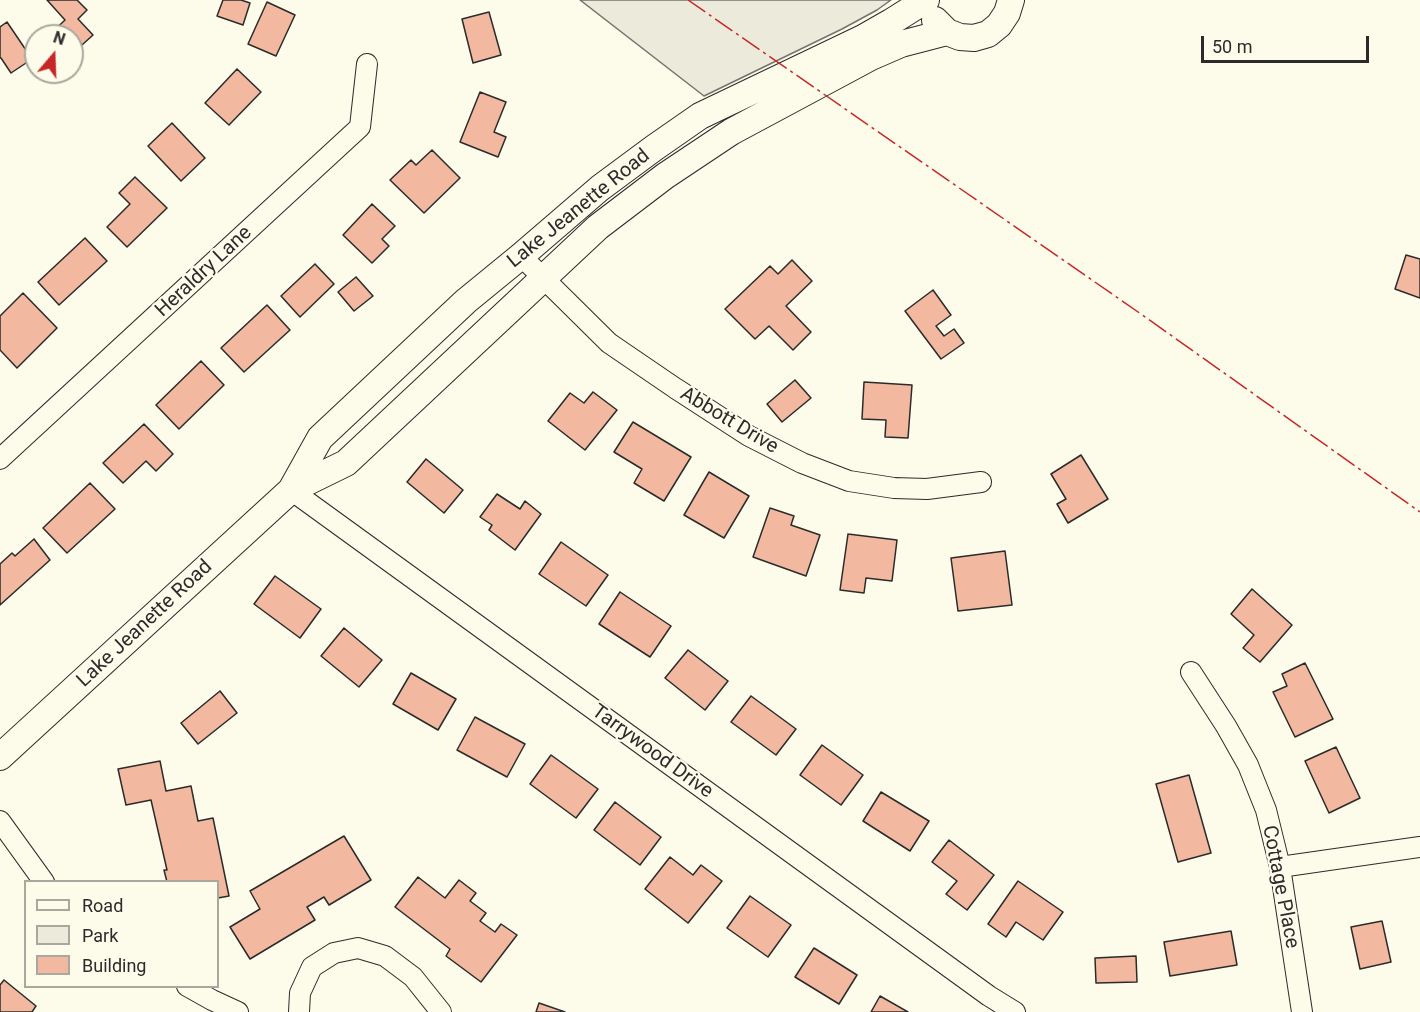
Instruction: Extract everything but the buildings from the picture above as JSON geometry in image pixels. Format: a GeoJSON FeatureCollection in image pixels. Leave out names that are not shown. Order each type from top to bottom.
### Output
{"type":"FeatureCollection","features":[{"type":"Feature","properties":{"kind":"street"},"geometry":{"type":"LineString","coordinates":[[927,0],[930,12],[947,32],[960,37],[974,38],[988,34],[999,25],[1012,4]]}},
{"type":"Feature","properties":{"kind":"street","name":"Lake Jeanette Road"},"geometry":{"type":"LineString","coordinates":[[291,490],[320,438],[466,301],[600,188],[700,116],[863,38],[927,0]]}},
{"type":"Feature","properties":{"kind":"street","name":"Lake Jeanette Road"},"geometry":{"type":"LineString","coordinates":[[0,757],[291,490],[346,463],[601,224],[665,176],[731,132],[881,53],[901,44],[947,32]]}},
{"type":"Feature","properties":{"kind":"street","name":"Heraldry Lane"},"geometry":{"type":"LineString","coordinates":[[0,459],[360,127],[367,64]]}},
{"type":"Feature","properties":{"kind":"street","name":"Abbott Drive"},"geometry":{"type":"LineString","coordinates":[[521,256],[609,343],[749,436],[802,463],[849,481],[894,488],[927,489],[981,482]]}},
{"type":"Feature","properties":{"kind":"street","name":"Tarrywood Drive"},"geometry":{"type":"LineString","coordinates":[[291,490],[989,996],[1015,1012]]}},
{"type":"Feature","properties":{"kind":"street","name":"Cottage Place"},"geometry":{"type":"LineString","coordinates":[[1191,672],[1248,765],[1266,810],[1280,867],[1302,1012]]}},
{"type":"Feature","properties":{"kind":"street"},"geometry":{"type":"LineString","coordinates":[[0,821],[43,880]]}},
{"type":"Feature","properties":{"kind":"street"},"geometry":{"type":"LineString","coordinates":[[1280,867],[1420,847]]}},
{"type":"Feature","properties":{"kind":"street"},"geometry":{"type":"LineString","coordinates":[[299,1012],[300,993],[312,967],[334,953],[358,948],[385,956],[412,977],[441,1012]]}},
{"type":"Feature","properties":{"kind":"street"},"geometry":{"type":"LineString","coordinates":[[189,988],[238,1012]]}},
{"type":"Feature","properties":{"kind":"green space"},"geometry":{"type":"Polygon","coordinates":[[[580,0],[891,0],[842,29],[704,96],[580,0]]]}},
{"type":"Feature","properties":{"kind":"power"},"geometry":{"type":"LineString","coordinates":[[688,0],[1141,314],[1420,512]]}}]}
